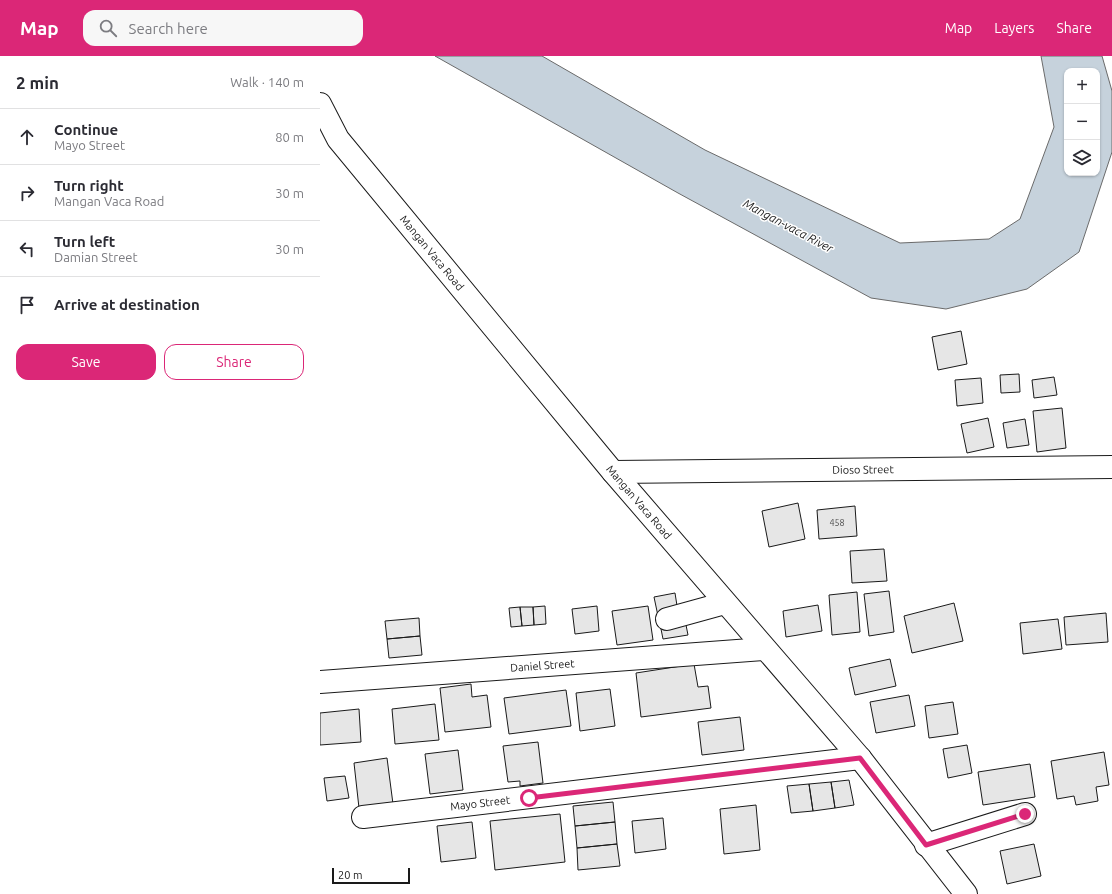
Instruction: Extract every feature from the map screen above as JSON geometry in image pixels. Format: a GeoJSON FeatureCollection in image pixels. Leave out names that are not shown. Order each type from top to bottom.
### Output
{"type":"FeatureCollection","features":[{"type":"Feature","properties":{"kind":"street","name":"Mangan Vaca Road"},"geometry":{"type":"LineString","coordinates":[[320,104],[329,138],[764,649],[860,758],[926,845],[966,894]]}},
{"type":"Feature","properties":{"kind":"street","name":"Dioso Street"},"geometry":{"type":"LineString","coordinates":[[613,472],[1112,467]]}},
{"type":"Feature","properties":{"kind":"street"},"geometry":{"type":"LineString","coordinates":[[667,620],[725,603]]}},
{"type":"Feature","properties":{"kind":"street","name":"Daniel Street"},"geometry":{"type":"LineString","coordinates":[[320,682],[764,649]]}},
{"type":"Feature","properties":{"kind":"street","name":"Mayo Street"},"geometry":{"type":"LineString","coordinates":[[362,817],[860,758]]}},
{"type":"Feature","properties":{"kind":"street"},"geometry":{"type":"LineString","coordinates":[[926,845],[1025,814]]}},
{"type":"Feature","properties":{"kind":"water","name":"Mangan-vaca River"},"geometry":{"type":"Polygon","coordinates":[[[435,56],[542,56],[705,150],[900,243],[989,239],[1020,219],[1054,127],[1041,56],[1102,56],[1112,91],[1112,152],[1079,252],[1027,289],[946,309],[871,298],[678,193],[435,56]]]}},
{"type":"Feature","properties":{"kind":"building"},"geometry":{"type":"Polygon","coordinates":[[[961,331],[967,364],[938,370],[932,337],[961,331]]]}},
{"type":"Feature","properties":{"kind":"building"},"geometry":{"type":"Polygon","coordinates":[[[1019,374],[1020,392],[1001,393],[1000,375],[1019,374]]]}},
{"type":"Feature","properties":{"kind":"building"},"geometry":{"type":"Polygon","coordinates":[[[1054,377],[1057,395],[1034,398],[1032,380],[1054,377]]]}},
{"type":"Feature","properties":{"kind":"building"},"geometry":{"type":"Polygon","coordinates":[[[981,378],[983,403],[957,406],[955,380],[981,378]]]}},
{"type":"Feature","properties":{"kind":"building"},"geometry":{"type":"Polygon","coordinates":[[[1062,408],[1066,448],[1037,452],[1033,411],[1062,408]]]}},
{"type":"Feature","properties":{"kind":"building"},"geometry":{"type":"Polygon","coordinates":[[[988,418],[994,447],[967,453],[961,424],[988,418]]]}},
{"type":"Feature","properties":{"kind":"building"},"geometry":{"type":"Polygon","coordinates":[[[1025,419],[1029,445],[1007,448],[1003,423],[1025,419]]]}},
{"type":"Feature","properties":{"kind":"building"},"geometry":{"type":"Polygon","coordinates":[[[798,503],[805,539],[769,547],[762,511],[798,503]]]}},
{"type":"Feature","properties":{"kind":"building"},"geometry":{"type":"Polygon","coordinates":[[[855,506],[857,536],[819,539],[817,510],[855,506]]]}},
{"type":"Feature","properties":{"kind":"building"},"geometry":{"type":"Polygon","coordinates":[[[884,549],[887,581],[852,583],[850,551],[884,549]]]}},
{"type":"Feature","properties":{"kind":"building"},"geometry":{"type":"Polygon","coordinates":[[[889,591],[894,632],[869,636],[864,594],[889,591]]]}},
{"type":"Feature","properties":{"kind":"building"},"geometry":{"type":"Polygon","coordinates":[[[857,592],[860,632],[832,635],[829,595],[857,592]]]}},
{"type":"Feature","properties":{"kind":"building"},"geometry":{"type":"Polygon","coordinates":[[[675,593],[678,612],[658,616],[654,597],[675,593]]]}},
{"type":"Feature","properties":{"kind":"building"},"geometry":{"type":"Polygon","coordinates":[[[954,603],[963,641],[912,653],[904,616],[954,603]]]}},
{"type":"Feature","properties":{"kind":"building"},"geometry":{"type":"Polygon","coordinates":[[[818,605],[822,631],[786,637],[783,611],[818,605]]]}},
{"type":"Feature","properties":{"kind":"building"},"geometry":{"type":"Polygon","coordinates":[[[545,606],[546,624],[534,625],[533,607],[545,606]]]}},
{"type":"Feature","properties":{"kind":"building"},"geometry":{"type":"Polygon","coordinates":[[[597,606],[599,631],[575,634],[572,609],[597,606]]]}},
{"type":"Feature","properties":{"kind":"building"},"geometry":{"type":"Polygon","coordinates":[[[648,606],[653,640],[617,645],[612,611],[648,606]]]}},
{"type":"Feature","properties":{"kind":"building"},"geometry":{"type":"Polygon","coordinates":[[[520,607],[522,626],[511,627],[509,608],[520,607]]]}},
{"type":"Feature","properties":{"kind":"building"},"geometry":{"type":"Polygon","coordinates":[[[520,607],[533,607],[534,625],[522,626],[520,607]]]}},
{"type":"Feature","properties":{"kind":"building"},"geometry":{"type":"Polygon","coordinates":[[[1106,613],[1108,642],[1066,645],[1064,617],[1106,613]]]}},
{"type":"Feature","properties":{"kind":"building"},"geometry":{"type":"Polygon","coordinates":[[[684,615],[688,635],[663,639],[659,619],[684,615]]]}},
{"type":"Feature","properties":{"kind":"building"},"geometry":{"type":"Polygon","coordinates":[[[419,618],[420,636],[387,639],[385,621],[419,618]]]}},
{"type":"Feature","properties":{"kind":"building"},"geometry":{"type":"Polygon","coordinates":[[[1058,619],[1062,649],[1023,654],[1020,623],[1058,619]]]}},
{"type":"Feature","properties":{"kind":"building"},"geometry":{"type":"Polygon","coordinates":[[[420,636],[422,655],[389,658],[387,639],[420,636]]]}},
{"type":"Feature","properties":{"kind":"building"},"geometry":{"type":"Polygon","coordinates":[[[890,659],[896,686],[855,695],[849,668],[890,659]]]}},
{"type":"Feature","properties":{"kind":"building"},"geometry":{"type":"Polygon","coordinates":[[[694,664],[698,687],[708,686],[711,708],[641,717],[636,673],[694,664]]]}},
{"type":"Feature","properties":{"kind":"building"},"geometry":{"type":"Polygon","coordinates":[[[471,684],[472,697],[487,695],[491,727],[445,732],[440,688],[471,684]]]}},
{"type":"Feature","properties":{"kind":"building"},"geometry":{"type":"Polygon","coordinates":[[[610,689],[615,726],[580,731],[576,693],[610,689]]]}},
{"type":"Feature","properties":{"kind":"building"},"geometry":{"type":"Polygon","coordinates":[[[566,690],[571,726],[509,734],[504,698],[566,690]]]}},
{"type":"Feature","properties":{"kind":"building"},"geometry":{"type":"Polygon","coordinates":[[[909,695],[915,726],[876,733],[870,702],[909,695]]]}},
{"type":"Feature","properties":{"kind":"building"},"geometry":{"type":"Polygon","coordinates":[[[953,702],[958,734],[929,738],[925,706],[953,702]]]}},
{"type":"Feature","properties":{"kind":"building"},"geometry":{"type":"Polygon","coordinates":[[[435,704],[439,740],[395,744],[392,709],[435,704]]]}},
{"type":"Feature","properties":{"kind":"building"},"geometry":{"type":"Polygon","coordinates":[[[359,709],[361,742],[320,745],[320,713],[359,709]]]}},
{"type":"Feature","properties":{"kind":"building"},"geometry":{"type":"Polygon","coordinates":[[[740,717],[744,750],[702,755],[698,722],[740,717]]]}},
{"type":"Feature","properties":{"kind":"building"},"geometry":{"type":"Polygon","coordinates":[[[538,742],[543,783],[520,786],[520,781],[508,782],[503,746],[538,742]]]}},
{"type":"Feature","properties":{"kind":"building"},"geometry":{"type":"Polygon","coordinates":[[[967,745],[972,773],[948,778],[943,749],[967,745]]]}},
{"type":"Feature","properties":{"kind":"building"},"geometry":{"type":"Polygon","coordinates":[[[458,750],[463,790],[430,794],[425,754],[458,750]]]}},
{"type":"Feature","properties":{"kind":"building"},"geometry":{"type":"Polygon","coordinates":[[[1104,752],[1109,785],[1096,787],[1098,801],[1076,805],[1074,796],[1057,799],[1051,761],[1104,752]]]}},
{"type":"Feature","properties":{"kind":"building"},"geometry":{"type":"Polygon","coordinates":[[[387,758],[393,804],[359,808],[354,763],[387,758]]]}},
{"type":"Feature","properties":{"kind":"building"},"geometry":{"type":"Polygon","coordinates":[[[1030,764],[1035,797],[983,805],[978,772],[1030,764]]]}},
{"type":"Feature","properties":{"kind":"building"},"geometry":{"type":"Polygon","coordinates":[[[345,776],[349,798],[327,801],[324,778],[345,776]]]}},
{"type":"Feature","properties":{"kind":"building"},"geometry":{"type":"Polygon","coordinates":[[[849,780],[854,805],[835,808],[831,782],[849,780]]]}},
{"type":"Feature","properties":{"kind":"building"},"geometry":{"type":"Polygon","coordinates":[[[831,782],[835,808],[813,811],[809,784],[831,782]]]}},
{"type":"Feature","properties":{"kind":"building"},"geometry":{"type":"Polygon","coordinates":[[[809,784],[813,811],[791,813],[787,786],[809,784]]]}},
{"type":"Feature","properties":{"kind":"building"},"geometry":{"type":"Polygon","coordinates":[[[613,802],[615,822],[575,826],[573,806],[613,802]]]}},
{"type":"Feature","properties":{"kind":"building"},"geometry":{"type":"Polygon","coordinates":[[[756,805],[760,850],[724,854],[720,809],[756,805]]]}},
{"type":"Feature","properties":{"kind":"building"},"geometry":{"type":"Polygon","coordinates":[[[560,814],[565,862],[495,870],[490,821],[560,814]]]}},
{"type":"Feature","properties":{"kind":"building"},"geometry":{"type":"Polygon","coordinates":[[[663,818],[666,849],[635,853],[632,821],[663,818]]]}},
{"type":"Feature","properties":{"kind":"building"},"geometry":{"type":"Polygon","coordinates":[[[472,822],[476,858],[441,862],[437,826],[472,822]]]}},
{"type":"Feature","properties":{"kind":"building"},"geometry":{"type":"Polygon","coordinates":[[[615,822],[617,844],[577,848],[575,826],[615,822]]]}},
{"type":"Feature","properties":{"kind":"building"},"geometry":{"type":"Polygon","coordinates":[[[617,844],[620,866],[578,870],[577,848],[617,844]]]}},
{"type":"Feature","properties":{"kind":"building"},"geometry":{"type":"Polygon","coordinates":[[[1034,844],[1041,876],[1007,884],[1000,851],[1034,844]]]}},
{"type":"Feature","properties":{"kind":"route"},"geometry":{"type":"LineString","coordinates":[[529,798],[860,758],[926,845],[1025,814]]}}]}
